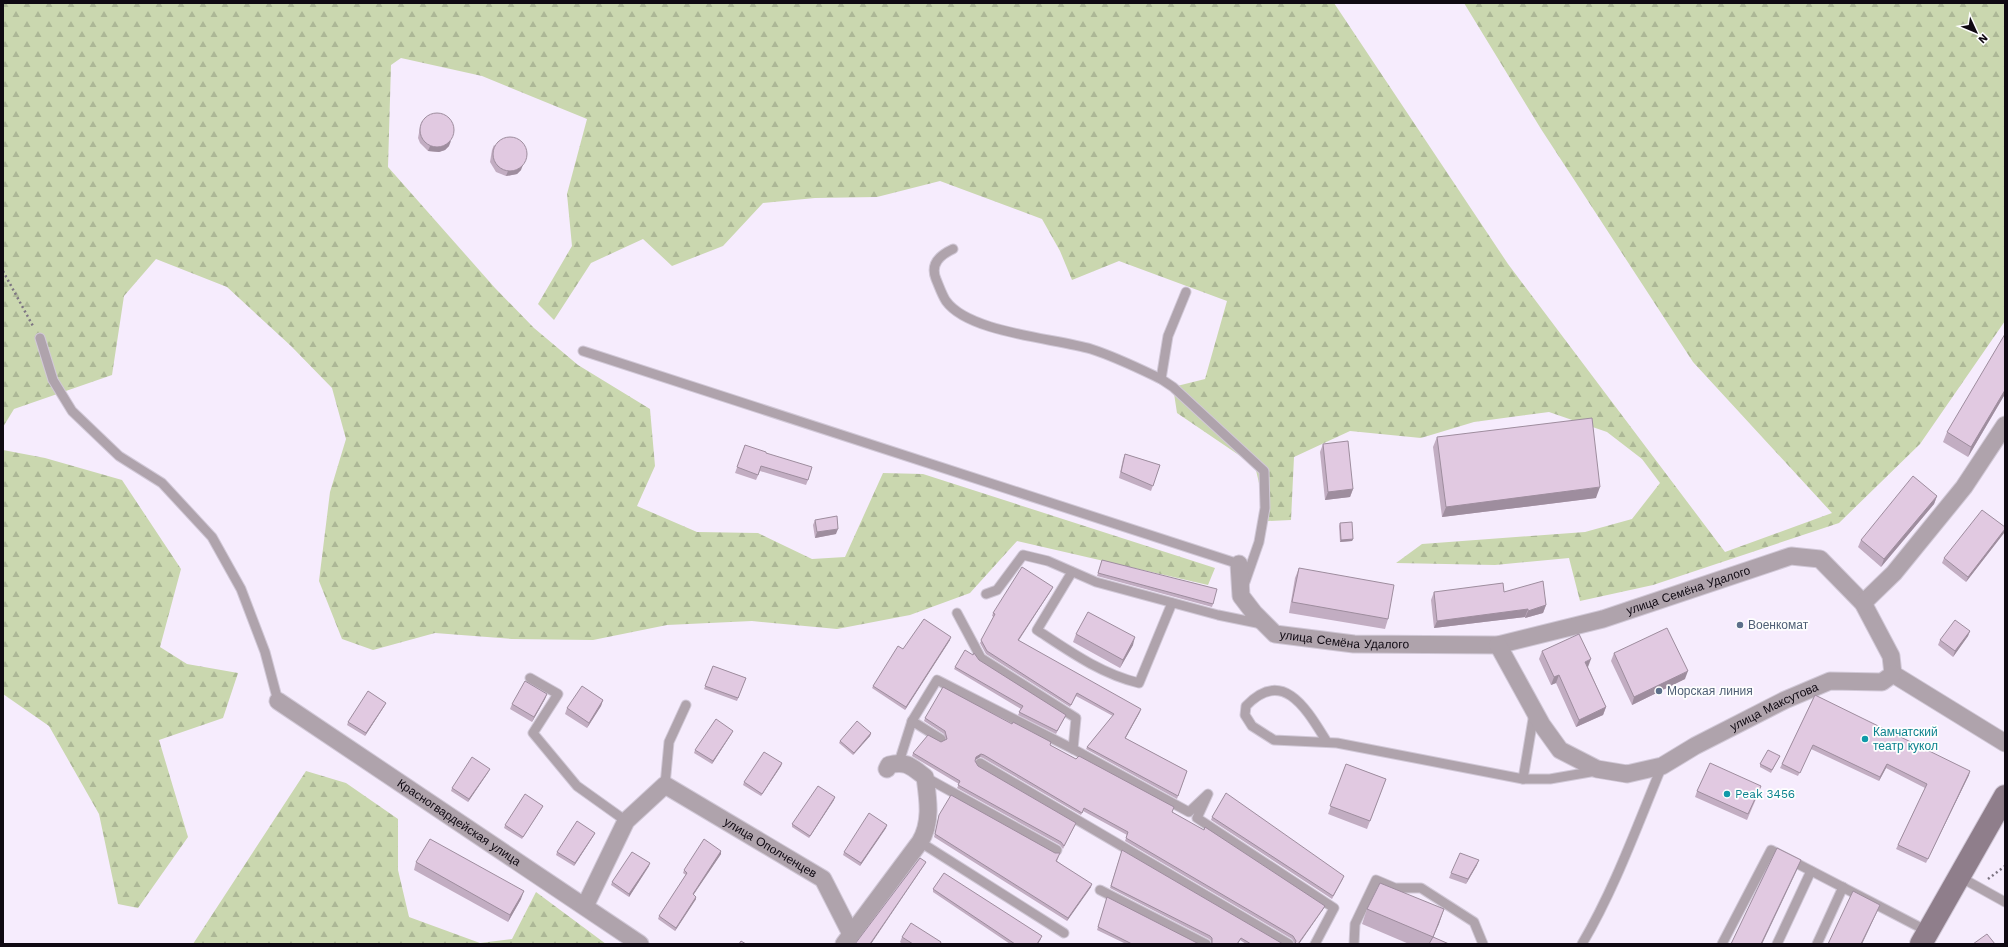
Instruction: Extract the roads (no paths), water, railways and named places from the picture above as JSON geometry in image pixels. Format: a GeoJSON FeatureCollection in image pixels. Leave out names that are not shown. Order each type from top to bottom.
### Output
{"type":"FeatureCollection","features":[{"type":"Feature","properties":{"kind":"main road"},"geometry":{"type":"LineString","coordinates":[[1925,938],[2005,796]]}},
{"type":"Feature","properties":{"kind":"street"},"geometry":{"type":"LineString","coordinates":[[2005,425],[1964,487],[1894,573],[1863,603],[1891,656],[1893,674],[2005,743]]}},
{"type":"Feature","properties":{"kind":"street","name":"улица Семёна Удалого"},"geometry":{"type":"LineString","coordinates":[[1241,596],[1254,613],[1275,634],[1354,644],[1498,645],[1604,619],[1791,556],[1820,559],[1863,603]]}},
{"type":"Feature","properties":{"kind":"street"},"geometry":{"type":"LineString","coordinates":[[1239,564],[1241,596]]}},
{"type":"Feature","properties":{"kind":"street"},"geometry":{"type":"LineString","coordinates":[[1498,645],[1534,711],[1560,750],[1597,769],[1627,774],[1662,766]]}},
{"type":"Feature","properties":{"kind":"street","name":"улица Максутова"},"geometry":{"type":"LineString","coordinates":[[1662,766],[1695,746],[1785,700],[1830,682],[1882,682],[1893,674]]}},
{"type":"Feature","properties":{"kind":"street","name":"Красногвардейская улица"},"geometry":{"type":"LineString","coordinates":[[278,702],[640,944]]}},
{"type":"Feature","properties":{"kind":"street"},"geometry":{"type":"LineString","coordinates":[[848,939],[923,836],[929,812],[925,777],[907,764],[893,766]]}},
{"type":"Feature","properties":{"kind":"street"},"geometry":{"type":"LineString","coordinates":[[585,906],[626,822],[665,785]]}},
{"type":"Feature","properties":{"kind":"street","name":"улица Ополченцев"},"geometry":{"type":"LineString","coordinates":[[665,785],[823,879],[848,939]]}},
{"type":"Feature","properties":{"kind":"lane"},"geometry":{"type":"LineString","coordinates":[[953,248],[937,261],[934,271],[946,301],[959,313],[990,327],[1009,333],[1074,344],[1114,356],[1161,378],[1173,387],[1264,471],[1265,508],[1259,542],[1241,596]]}},
{"type":"Feature","properties":{"kind":"lane"},"geometry":{"type":"LineString","coordinates":[[1161,378],[1168,336],[1186,292]]}},
{"type":"Feature","properties":{"kind":"lane"},"geometry":{"type":"LineString","coordinates":[[40,338],[53,380],[72,411],[119,456],[162,483],[212,537],[240,589],[265,652],[278,702]]}},
{"type":"Feature","properties":{"kind":"lane"},"geometry":{"type":"LineString","coordinates":[[582,352],[1239,564]]}},
{"type":"Feature","properties":{"kind":"lane"},"geometry":{"type":"LineString","coordinates":[[986,594],[997,590],[1023,555],[1048,561],[1096,582],[1218,615],[1265,625]]}},
{"type":"Feature","properties":{"kind":"lane"},"geometry":{"type":"LineString","coordinates":[[1072,572],[1036,630],[1070,652],[1118,678],[1139,683],[1172,603]]}},
{"type":"Feature","properties":{"kind":"lane"},"geometry":{"type":"LineString","coordinates":[[957,613],[980,658],[1076,718],[1073,749]]}},
{"type":"Feature","properties":{"kind":"lane"},"geometry":{"type":"LineString","coordinates":[[530,678],[558,694],[533,732],[577,786],[626,822]]}},
{"type":"Feature","properties":{"kind":"lane"},"geometry":{"type":"LineString","coordinates":[[893,766],[912,721],[937,680],[1073,749],[1189,812],[1208,794],[1197,818],[1334,908],[1315,944]]}},
{"type":"Feature","properties":{"kind":"lane"},"geometry":{"type":"LineString","coordinates":[[1327,742],[1306,708],[1296,699],[1283,692],[1268,691],[1255,696],[1246,706],[1245,715],[1252,726],[1274,740],[1337,743],[1523,779],[1550,779],[1603,770]]}},
{"type":"Feature","properties":{"kind":"lane"},"geometry":{"type":"LineString","coordinates":[[665,785],[670,742],[686,705]]}},
{"type":"Feature","properties":{"kind":"lane"},"geometry":{"type":"LineString","coordinates":[[1523,779],[1534,711]]}},
{"type":"Feature","properties":{"kind":"lane"},"geometry":{"type":"LineString","coordinates":[[912,721],[942,739]]}},
{"type":"Feature","properties":{"kind":"lane"},"geometry":{"type":"LineString","coordinates":[[980,763],[1289,944]]}},
{"type":"Feature","properties":{"kind":"lane"},"geometry":{"type":"LineString","coordinates":[[1582,944],[1593,925],[1662,766]]}},
{"type":"Feature","properties":{"kind":"lane"},"geometry":{"type":"LineString","coordinates":[[925,777],[1057,850]]}},
{"type":"Feature","properties":{"kind":"lane"},"geometry":{"type":"LineString","coordinates":[[920,842],[1064,933]]}},
{"type":"Feature","properties":{"kind":"lane"},"geometry":{"type":"LineString","coordinates":[[1722,944],[1771,850],[1843,887],[1925,938]]}},
{"type":"Feature","properties":{"kind":"lane"},"geometry":{"type":"LineString","coordinates":[[1777,944],[1811,871]]}},
{"type":"Feature","properties":{"kind":"lane"},"geometry":{"type":"LineString","coordinates":[[1960,877],[2005,902]]}},
{"type":"Feature","properties":{"kind":"lane"},"geometry":{"type":"LineString","coordinates":[[1354,944],[1355,924],[1376,880],[1395,888],[1421,888],[1474,922],[1483,944]]}},
{"type":"Feature","properties":{"kind":"lane"},"geometry":{"type":"LineString","coordinates":[[1816,944],[1843,887]]}},
{"type":"Feature","properties":{"kind":"lane"},"geometry":{"type":"LineString","coordinates":[[1100,890],[1206,944]]}},
{"type":"Feature","properties":{"kind":"place","name":"Военкомат"},"geometry":{"type":"Point","coordinates":[1740,625]}},
{"type":"Feature","properties":{"kind":"place","name":"Морская линия"},"geometry":{"type":"Point","coordinates":[1659,691]}},
{"type":"Feature","properties":{"kind":"place","name":"Камчатский театр кукол"},"geometry":{"type":"Point","coordinates":[1865,739]}},
{"type":"Feature","properties":{"kind":"place","name":"Peak 3456"},"geometry":{"type":"Point","coordinates":[1727,794]}}]}
